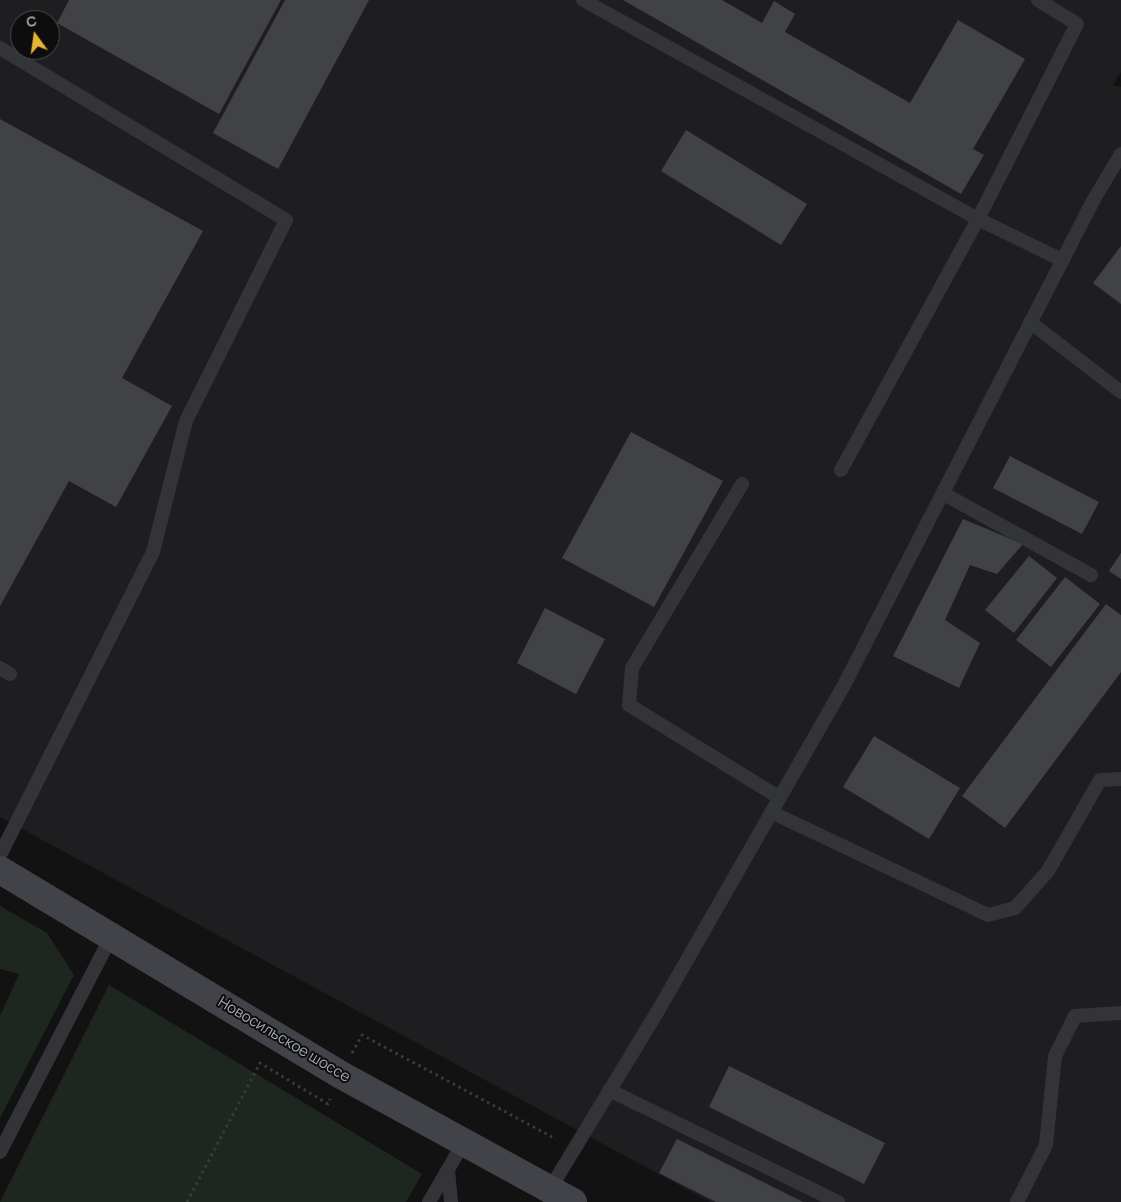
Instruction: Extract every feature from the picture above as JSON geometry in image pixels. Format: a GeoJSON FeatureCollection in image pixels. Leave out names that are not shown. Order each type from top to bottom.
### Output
{"type":"FeatureCollection","features":[{"type":"Feature","properties":{"kind":"street","name":"Новосильское шоссе"},"geometry":{"type":"LineString","coordinates":[[0,870],[341,1075],[573,1202]]}},
{"type":"Feature","properties":{"kind":"lane"},"geometry":{"type":"LineString","coordinates":[[583,0],[978,219],[1062,260]]}},
{"type":"Feature","properties":{"kind":"lane"},"geometry":{"type":"LineString","coordinates":[[840,470],[978,219],[1077,24],[1038,0]]}},
{"type":"Feature","properties":{"kind":"lane"},"geometry":{"type":"LineString","coordinates":[[0,48],[286,220],[186,421],[152,552],[0,855]]}},
{"type":"Feature","properties":{"kind":"lane"},"geometry":{"type":"LineString","coordinates":[[550,1189],[658,1009],[843,687],[944,494],[1062,260],[1094,199],[1121,154]]}},
{"type":"Feature","properties":{"kind":"lane"},"geometry":{"type":"LineString","coordinates":[[1030,322],[1121,392]]}},
{"type":"Feature","properties":{"kind":"lane"},"geometry":{"type":"LineString","coordinates":[[742,484],[632,668],[629,705],[780,798]]}},
{"type":"Feature","properties":{"kind":"lane"},"geometry":{"type":"LineString","coordinates":[[944,494],[1091,575]]}},
{"type":"Feature","properties":{"kind":"lane"},"geometry":{"type":"LineString","coordinates":[[772,812],[988,915],[1015,908],[1048,871],[1100,780],[1121,779]]}},
{"type":"Feature","properties":{"kind":"lane"},"geometry":{"type":"LineString","coordinates":[[0,1152],[111,937]]}},
{"type":"Feature","properties":{"kind":"lane"},"geometry":{"type":"LineString","coordinates":[[1017,1202],[1046,1145],[1056,1056],[1075,1016],[1121,1013]]}},
{"type":"Feature","properties":{"kind":"lane"},"geometry":{"type":"LineString","coordinates":[[609,1090],[838,1202]]}},
{"type":"Feature","properties":{"kind":"lane"},"geometry":{"type":"LineString","coordinates":[[429,1202],[464,1142]]}},
{"type":"Feature","properties":{"kind":"lane"},"geometry":{"type":"LineString","coordinates":[[448,1170],[451,1202]]}},
{"type":"Feature","properties":{"kind":"shaded area"},"geometry":{"type":"Polygon","coordinates":[[[0,0],[1121,0],[1121,72],[1113,85],[1121,87],[1121,1202],[710,1202],[0,817],[0,0]]]}},
{"type":"Feature","properties":{"kind":"shaded area"},"geometry":{"type":"Polygon","coordinates":[[[0,906],[47,933],[74,975],[0,1118],[0,1016],[19,974],[0,969],[0,906]]]}},
{"type":"Feature","properties":{"kind":"shaded area"},"geometry":{"type":"Polygon","coordinates":[[[109,985],[422,1174],[406,1202],[0,1202],[109,985]]]}},
{"type":"Feature","properties":{"kind":"building"},"geometry":{"type":"Polygon","coordinates":[[[69,0],[281,0],[219,114],[60,25],[60,17],[69,0]]]}},
{"type":"Feature","properties":{"kind":"building"},"geometry":{"type":"Polygon","coordinates":[[[285,0],[369,0],[278,169],[213,133],[285,0]]]}},
{"type":"Feature","properties":{"kind":"building"},"geometry":{"type":"Polygon","coordinates":[[[623,0],[722,0],[762,23],[774,1],[795,14],[785,32],[910,103],[958,20],[1025,59],[973,149],[984,155],[961,194],[623,0]]]}},
{"type":"Feature","properties":{"kind":"building"},"geometry":{"type":"Polygon","coordinates":[[[0,119],[203,231],[122,378],[172,406],[116,507],[69,481],[0,606],[0,119]]]}},
{"type":"Feature","properties":{"kind":"building"},"geometry":{"type":"Polygon","coordinates":[[[686,130],[807,204],[781,245],[661,171],[686,130]]]}},
{"type":"Feature","properties":{"kind":"building"},"geometry":{"type":"Polygon","coordinates":[[[1121,246],[1121,304],[1093,283],[1121,246]]]}},
{"type":"Feature","properties":{"kind":"building"},"geometry":{"type":"Polygon","coordinates":[[[631,432],[723,481],[654,607],[562,558],[631,432]]]}},
{"type":"Feature","properties":{"kind":"building"},"geometry":{"type":"Polygon","coordinates":[[[1010,456],[1099,502],[1082,534],[993,488],[1010,456]]]}},
{"type":"Feature","properties":{"kind":"building"},"geometry":{"type":"Polygon","coordinates":[[[963,519],[1023,544],[997,574],[970,565],[945,620],[980,643],[959,688],[893,656],[963,519]]]}},
{"type":"Feature","properties":{"kind":"building"},"geometry":{"type":"Polygon","coordinates":[[[1121,553],[1121,579],[1109,571],[1121,553]]]}},
{"type":"Feature","properties":{"kind":"building"},"geometry":{"type":"Polygon","coordinates":[[[1029,556],[1057,578],[1014,633],[985,610],[1029,556]]]}},
{"type":"Feature","properties":{"kind":"building"},"geometry":{"type":"Polygon","coordinates":[[[1065,577],[1100,604],[1051,667],[1016,640],[1065,577]]]}},
{"type":"Feature","properties":{"kind":"building"},"geometry":{"type":"Polygon","coordinates":[[[1106,604],[1121,615],[1121,672],[1005,828],[962,796],[1106,604]]]}},
{"type":"Feature","properties":{"kind":"building"},"geometry":{"type":"Polygon","coordinates":[[[545,608],[605,639],[576,694],[517,663],[545,608]]]}},
{"type":"Feature","properties":{"kind":"building"},"geometry":{"type":"Polygon","coordinates":[[[874,736],[960,788],[929,839],[843,787],[874,736]]]}},
{"type":"Feature","properties":{"kind":"building"},"geometry":{"type":"Polygon","coordinates":[[[729,1066],[885,1143],[864,1184],[709,1107],[729,1066]]]}},
{"type":"Feature","properties":{"kind":"building"},"geometry":{"type":"Polygon","coordinates":[[[677,1139],[803,1202],[716,1202],[659,1173],[677,1139]]]}}]}
